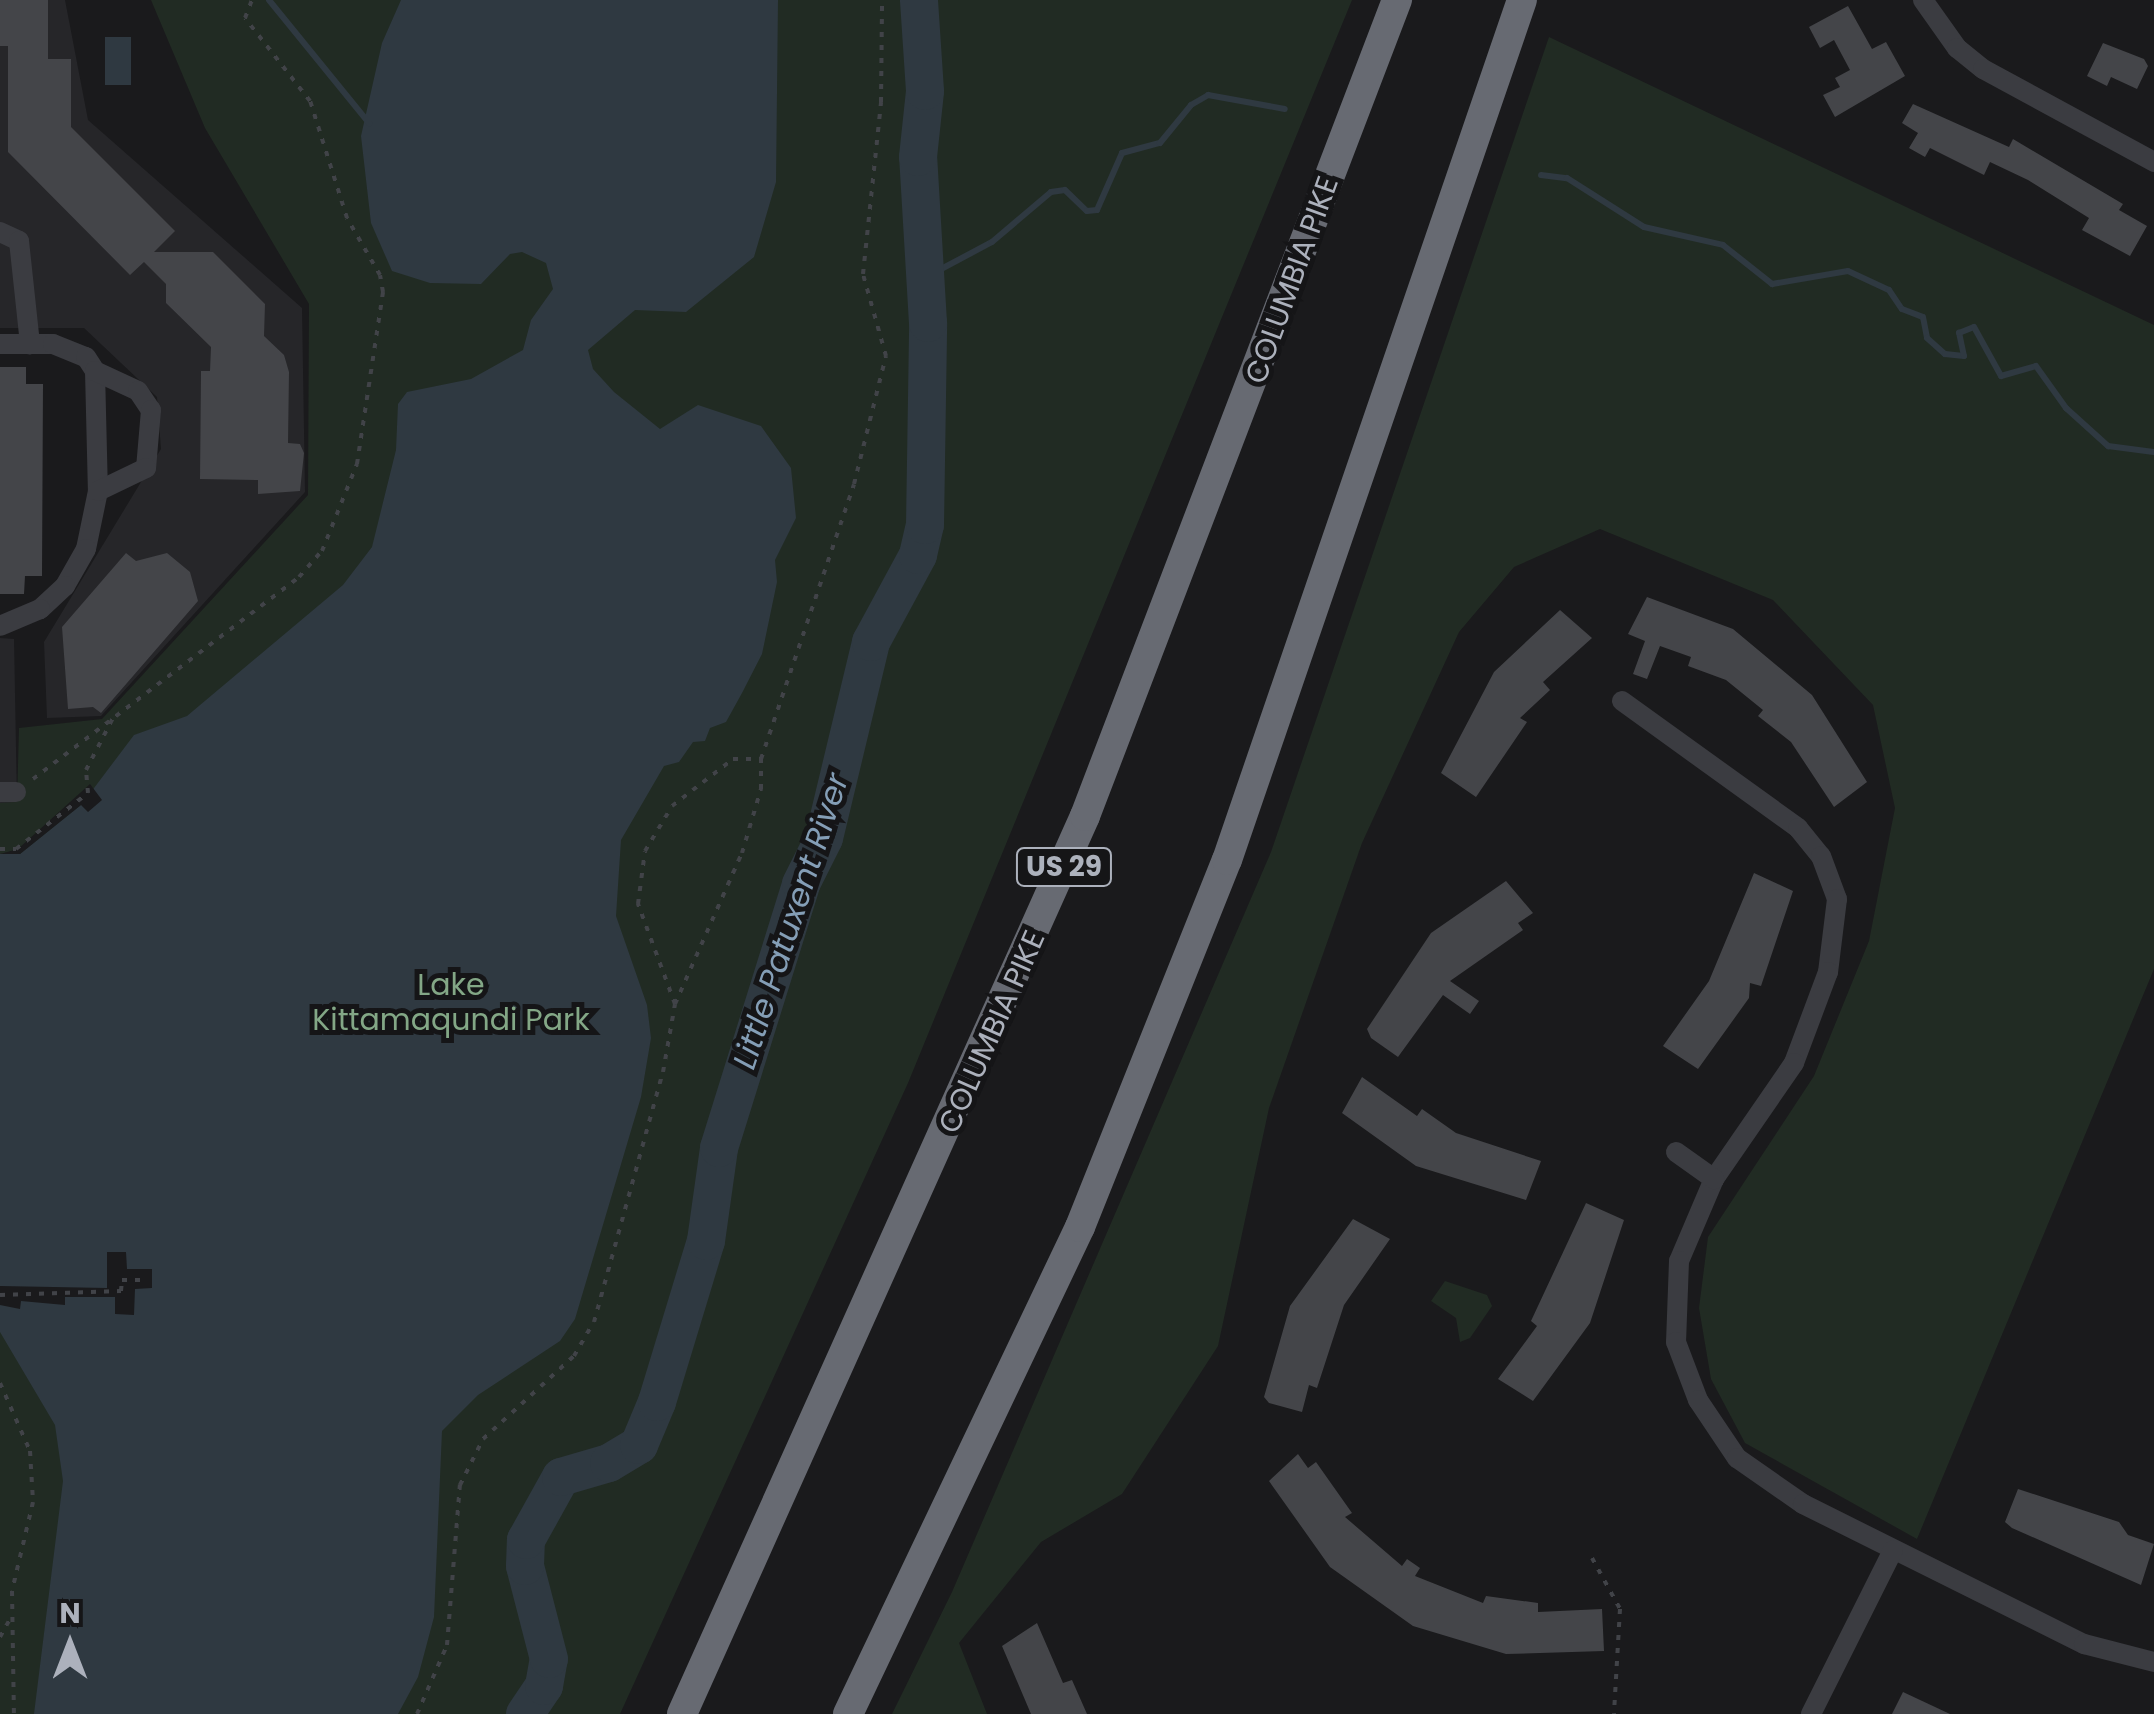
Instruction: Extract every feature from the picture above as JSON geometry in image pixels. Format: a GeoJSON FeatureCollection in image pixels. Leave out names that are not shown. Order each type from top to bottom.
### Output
{"type":"FeatureCollection","features":[{"type":"Feature","properties":{"kind":"highway","name":"COLUMBIA PIKE"},"geometry":{"type":"LineString","coordinates":[[682,1714],[1085,816],[1396,0]]}},
{"type":"Feature","properties":{"kind":"highway"},"geometry":{"type":"LineString","coordinates":[[848,1714],[1072,1244],[1227,860],[1522,0]]}},
{"type":"Feature","properties":{"kind":"street"},"geometry":{"type":"LineString","coordinates":[[1923,0],[1957,48],[1983,69],[2154,162]]}},
{"type":"Feature","properties":{"kind":"street"},"geometry":{"type":"LineString","coordinates":[[0,232],[19,241],[30,344]]}},
{"type":"Feature","properties":{"kind":"street"},"geometry":{"type":"LineString","coordinates":[[0,344],[68,348],[95,371],[138,391],[151,410],[146,468],[98,490]]}},
{"type":"Feature","properties":{"kind":"street"},"geometry":{"type":"LineString","coordinates":[[0,626],[40,609],[65,586],[86,549],[98,490],[95,371]]}},
{"type":"Feature","properties":{"kind":"street"},"geometry":{"type":"LineString","coordinates":[[1622,702],[1798,828],[1821,856],[1837,899],[1828,972],[1794,1063],[1714,1180],[1689,1228],[1674,1291],[1676,1342],[1698,1400],[1716,1431],[1760,1478],[1893,1550],[2084,1644],[2154,1662]]}},
{"type":"Feature","properties":{"kind":"street"},"geometry":{"type":"LineString","coordinates":[[1676,1152],[1714,1180]]}},
{"type":"Feature","properties":{"kind":"street"},"geometry":{"type":"LineString","coordinates":[[1812,1714],[1893,1550]]}},
{"type":"Feature","properties":{"kind":"path"},"geometry":{"type":"LineString","coordinates":[[417,1714],[447,1645],[460,1485],[483,1439],[574,1356],[594,1322],[663,1072],[675,1004],[742,853],[761,789],[761,759],[854,484],[884,366],[885,338],[863,274],[881,102],[882,0]]}},
{"type":"Feature","properties":{"kind":"path"},"geometry":{"type":"LineString","coordinates":[[8,792],[278,596],[322,551],[344,507],[383,292],[347,218],[327,143],[310,101],[252,32],[245,18],[250,2]]}},
{"type":"Feature","properties":{"kind":"path"},"geometry":{"type":"LineString","coordinates":[[0,849],[16,848],[88,793],[86,770],[114,717]]}},
{"type":"Feature","properties":{"kind":"path"},"geometry":{"type":"LineString","coordinates":[[675,1004],[638,904],[646,851],[672,806],[733,759],[761,759]]}},
{"type":"Feature","properties":{"kind":"path"},"geometry":{"type":"LineString","coordinates":[[0,1296],[121,1290],[122,1280],[148,1280]]}},
{"type":"Feature","properties":{"kind":"path"},"geometry":{"type":"LineString","coordinates":[[0,1384],[20,1417],[32,1485],[11,1616],[14,1714]]}},
{"type":"Feature","properties":{"kind":"path"},"geometry":{"type":"LineString","coordinates":[[1592,1558],[1620,1609],[1614,1714]]}},
{"type":"Feature","properties":{"kind":"path"},"geometry":{"type":"LineString","coordinates":[[0,1637],[11,1616]]}},
{"type":"Feature","properties":{"kind":"shaded area"},"geometry":{"type":"Polygon","coordinates":[[[0,0],[65,0],[88,120],[302,308],[305,492],[101,716],[47,718],[44,642],[161,449],[157,397],[84,328],[0,328],[0,0]]]}},
{"type":"Feature","properties":{"kind":"shaded area"},"geometry":{"type":"Polygon","coordinates":[[[401,0],[778,0],[776,182],[754,257],[686,312],[635,310],[588,350],[593,369],[614,392],[660,429],[698,405],[761,426],[791,468],[796,518],[775,560],[777,582],[762,654],[742,693],[726,722],[710,728],[705,741],[693,742],[679,762],[664,766],[621,840],[616,916],[647,1005],[651,1038],[641,1097],[575,1319],[560,1341],[478,1395],[442,1431],[434,1617],[418,1677],[398,1714],[34,1714],[63,1481],[55,1425],[0,1332],[0,854],[20,854],[82,804],[134,735],[187,716],[343,585],[372,547],[396,450],[398,404],[407,392],[471,379],[523,350],[531,320],[553,289],[546,263],[522,252],[510,254],[481,284],[430,283],[392,271],[371,223],[361,136],[382,43],[401,0]]]}},
{"type":"Feature","properties":{"kind":"shaded area"},"geometry":{"type":"Polygon","coordinates":[[[105,37],[131,37],[131,85],[105,85],[105,37]]]}},
{"type":"Feature","properties":{"kind":"shaded area"},"geometry":{"type":"Polygon","coordinates":[[[0,638],[14,639],[17,803],[0,803],[0,638]]]}},
{"type":"Feature","properties":{"kind":"green space","name":"Lake Kittamaqundi Park"},"geometry":{"type":"Polygon","coordinates":[[[151,0],[1352,0],[908,1083],[620,1714],[0,1714],[0,803],[17,802],[19,728],[102,719],[308,495],[309,304],[205,128],[151,0]]]}},
{"type":"Feature","properties":{"kind":"green space"},"geometry":{"type":"Polygon","coordinates":[[[1549,37],[2154,325],[2154,969],[1917,1539],[1745,1443],[1711,1379],[1699,1308],[1708,1237],[1814,1076],[1869,941],[1895,808],[1873,705],[1773,600],[1600,529],[1514,567],[1459,632],[1362,843],[1269,1108],[1218,1346],[1122,1494],[1041,1542],[959,1643],[987,1714],[892,1714],[952,1592],[1271,852],[1549,37]]]}},
{"type":"Feature","properties":{"kind":"green space"},"geometry":{"type":"Polygon","coordinates":[[[1445,1281],[1487,1295],[1492,1306],[1470,1338],[1460,1342],[1456,1318],[1431,1301],[1445,1281]]]}},
{"type":"Feature","properties":{"kind":"pier"},"geometry":{"type":"Polygon","coordinates":[[[90,784],[102,800],[88,812],[81,805],[20,854],[0,854],[18,849],[90,784]]]}},
{"type":"Feature","properties":{"kind":"pier"},"geometry":{"type":"Polygon","coordinates":[[[107,1252],[126,1252],[127,1269],[152,1269],[152,1288],[135,1289],[134,1315],[115,1314],[115,1297],[65,1297],[65,1305],[21,1301],[20,1309],[0,1305],[0,1286],[107,1288],[107,1252]]]}},
{"type":"Feature","properties":{"kind":"building"},"geometry":{"type":"Polygon","coordinates":[[[0,0],[48,0],[48,59],[71,59],[71,127],[175,231],[154,252],[213,252],[265,304],[264,336],[284,355],[289,372],[288,443],[300,444],[304,453],[300,491],[258,494],[258,480],[200,479],[201,371],[210,371],[211,347],[166,303],[166,284],[144,262],[130,275],[8,152],[8,46],[0,46],[0,0]]]}},
{"type":"Feature","properties":{"kind":"building"},"geometry":{"type":"Polygon","coordinates":[[[1848,6],[1872,49],[1886,42],[1905,76],[1835,117],[1823,95],[1840,87],[1835,78],[1850,70],[1834,40],[1820,48],[1809,27],[1848,6]]]}},
{"type":"Feature","properties":{"kind":"building"},"geometry":{"type":"Polygon","coordinates":[[[2103,43],[2144,59],[2148,66],[2137,89],[2111,77],[2107,86],[2087,76],[2103,43]]]}},
{"type":"Feature","properties":{"kind":"building"},"geometry":{"type":"Polygon","coordinates":[[[1913,104],[2009,147],[2013,139],[2123,204],[2119,210],[2147,226],[2130,256],[2082,230],[2089,218],[2028,180],[1990,162],[1984,175],[1930,148],[1925,157],[1909,148],[1918,133],[1902,123],[1913,104]]]}},
{"type":"Feature","properties":{"kind":"building"},"geometry":{"type":"Polygon","coordinates":[[[0,367],[26,367],[26,384],[43,384],[42,576],[25,576],[24,594],[0,594],[0,367]]]}},
{"type":"Feature","properties":{"kind":"building"},"geometry":{"type":"Polygon","coordinates":[[[126,553],[136,561],[167,553],[190,572],[198,601],[101,713],[93,707],[68,709],[62,627],[126,553]]]}},
{"type":"Feature","properties":{"kind":"building"},"geometry":{"type":"Polygon","coordinates":[[[1647,597],[1733,629],[1812,695],[1867,782],[1834,807],[1791,742],[1758,716],[1763,710],[1726,680],[1688,666],[1691,657],[1660,646],[1647,679],[1633,674],[1645,641],[1628,634],[1647,597]]]}},
{"type":"Feature","properties":{"kind":"building"},"geometry":{"type":"Polygon","coordinates":[[[1560,610],[1592,638],[1543,682],[1550,690],[1520,718],[1527,722],[1476,797],[1441,773],[1494,672],[1560,610]]]}},
{"type":"Feature","properties":{"kind":"building"},"geometry":{"type":"Polygon","coordinates":[[[1754,873],[1793,891],[1761,986],[1750,983],[1749,998],[1698,1069],[1663,1046],[1709,981],[1754,873]]]}},
{"type":"Feature","properties":{"kind":"building"},"geometry":{"type":"Polygon","coordinates":[[[1506,881],[1533,913],[1518,923],[1523,930],[1450,981],[1479,1001],[1470,1014],[1443,995],[1398,1057],[1371,1038],[1367,1029],[1431,933],[1506,881]]]}},
{"type":"Feature","properties":{"kind":"building"},"geometry":{"type":"Polygon","coordinates":[[[1362,1077],[1417,1116],[1422,1109],[1456,1133],[1541,1161],[1526,1200],[1416,1166],[1342,1113],[1362,1077]]]}},
{"type":"Feature","properties":{"kind":"building"},"geometry":{"type":"Polygon","coordinates":[[[1586,1203],[1624,1220],[1590,1323],[1533,1401],[1498,1379],[1537,1326],[1531,1321],[1586,1203]]]}},
{"type":"Feature","properties":{"kind":"building"},"geometry":{"type":"Polygon","coordinates":[[[1353,1219],[1390,1239],[1344,1305],[1317,1388],[1309,1385],[1302,1412],[1269,1403],[1264,1397],[1290,1306],[1353,1219]]]}},
{"type":"Feature","properties":{"kind":"building"},"geometry":{"type":"Polygon","coordinates":[[[1298,1454],[1308,1468],[1316,1462],[1352,1513],[1345,1517],[1402,1566],[1407,1559],[1420,1568],[1415,1576],[1483,1603],[1486,1596],[1538,1603],[1538,1612],[1602,1609],[1604,1651],[1506,1654],[1413,1626],[1330,1567],[1269,1481],[1298,1454]]]}},
{"type":"Feature","properties":{"kind":"building"},"geometry":{"type":"Polygon","coordinates":[[[2018,1489],[2119,1522],[2128,1535],[2154,1544],[2141,1585],[2012,1528],[2005,1522],[2018,1489]]]}},
{"type":"Feature","properties":{"kind":"building"},"geometry":{"type":"Polygon","coordinates":[[[1037,1623],[1063,1683],[1072,1680],[1087,1714],[1031,1714],[1002,1646],[1037,1623]]]}},
{"type":"Feature","properties":{"kind":"building"},"geometry":{"type":"Polygon","coordinates":[[[1903,1692],[1950,1714],[1892,1714],[1903,1692]]]}},
{"type":"Feature","properties":{"kind":"waterway"},"geometry":{"type":"LineString","coordinates":[[269,0],[369,123]]}},
{"type":"Feature","properties":{"kind":"waterway","name":"Little Patuxent River"},"geometry":{"type":"LineString","coordinates":[[525,1714],[544,1686],[549,1659],[525,1566],[526,1540],[561,1477],[609,1463],[639,1445],[657,1402],[706,1241],[719,1148],[801,884],[824,838],[871,642],[918,555],[925,525],[928,323],[918,157],[925,91],[919,0]]}},
{"type":"Feature","properties":{"kind":"waterway"},"geometry":{"type":"LineString","coordinates":[[928,276],[992,242],[1051,192],[1065,190],[1087,211],[1097,210],[1122,153],[1160,143],[1191,105],[1208,95],[1285,109]]}},
{"type":"Feature","properties":{"kind":"waterway"},"geometry":{"type":"LineString","coordinates":[[1541,175],[1567,178],[1644,227],[1723,245],[1772,284],[1848,271],[1889,290],[1902,309],[1923,317],[1927,338],[1945,354],[1964,356],[1959,333],[1974,327],[2001,376],[2036,366],[2066,408],[2108,446],[2154,452]]}}]}
